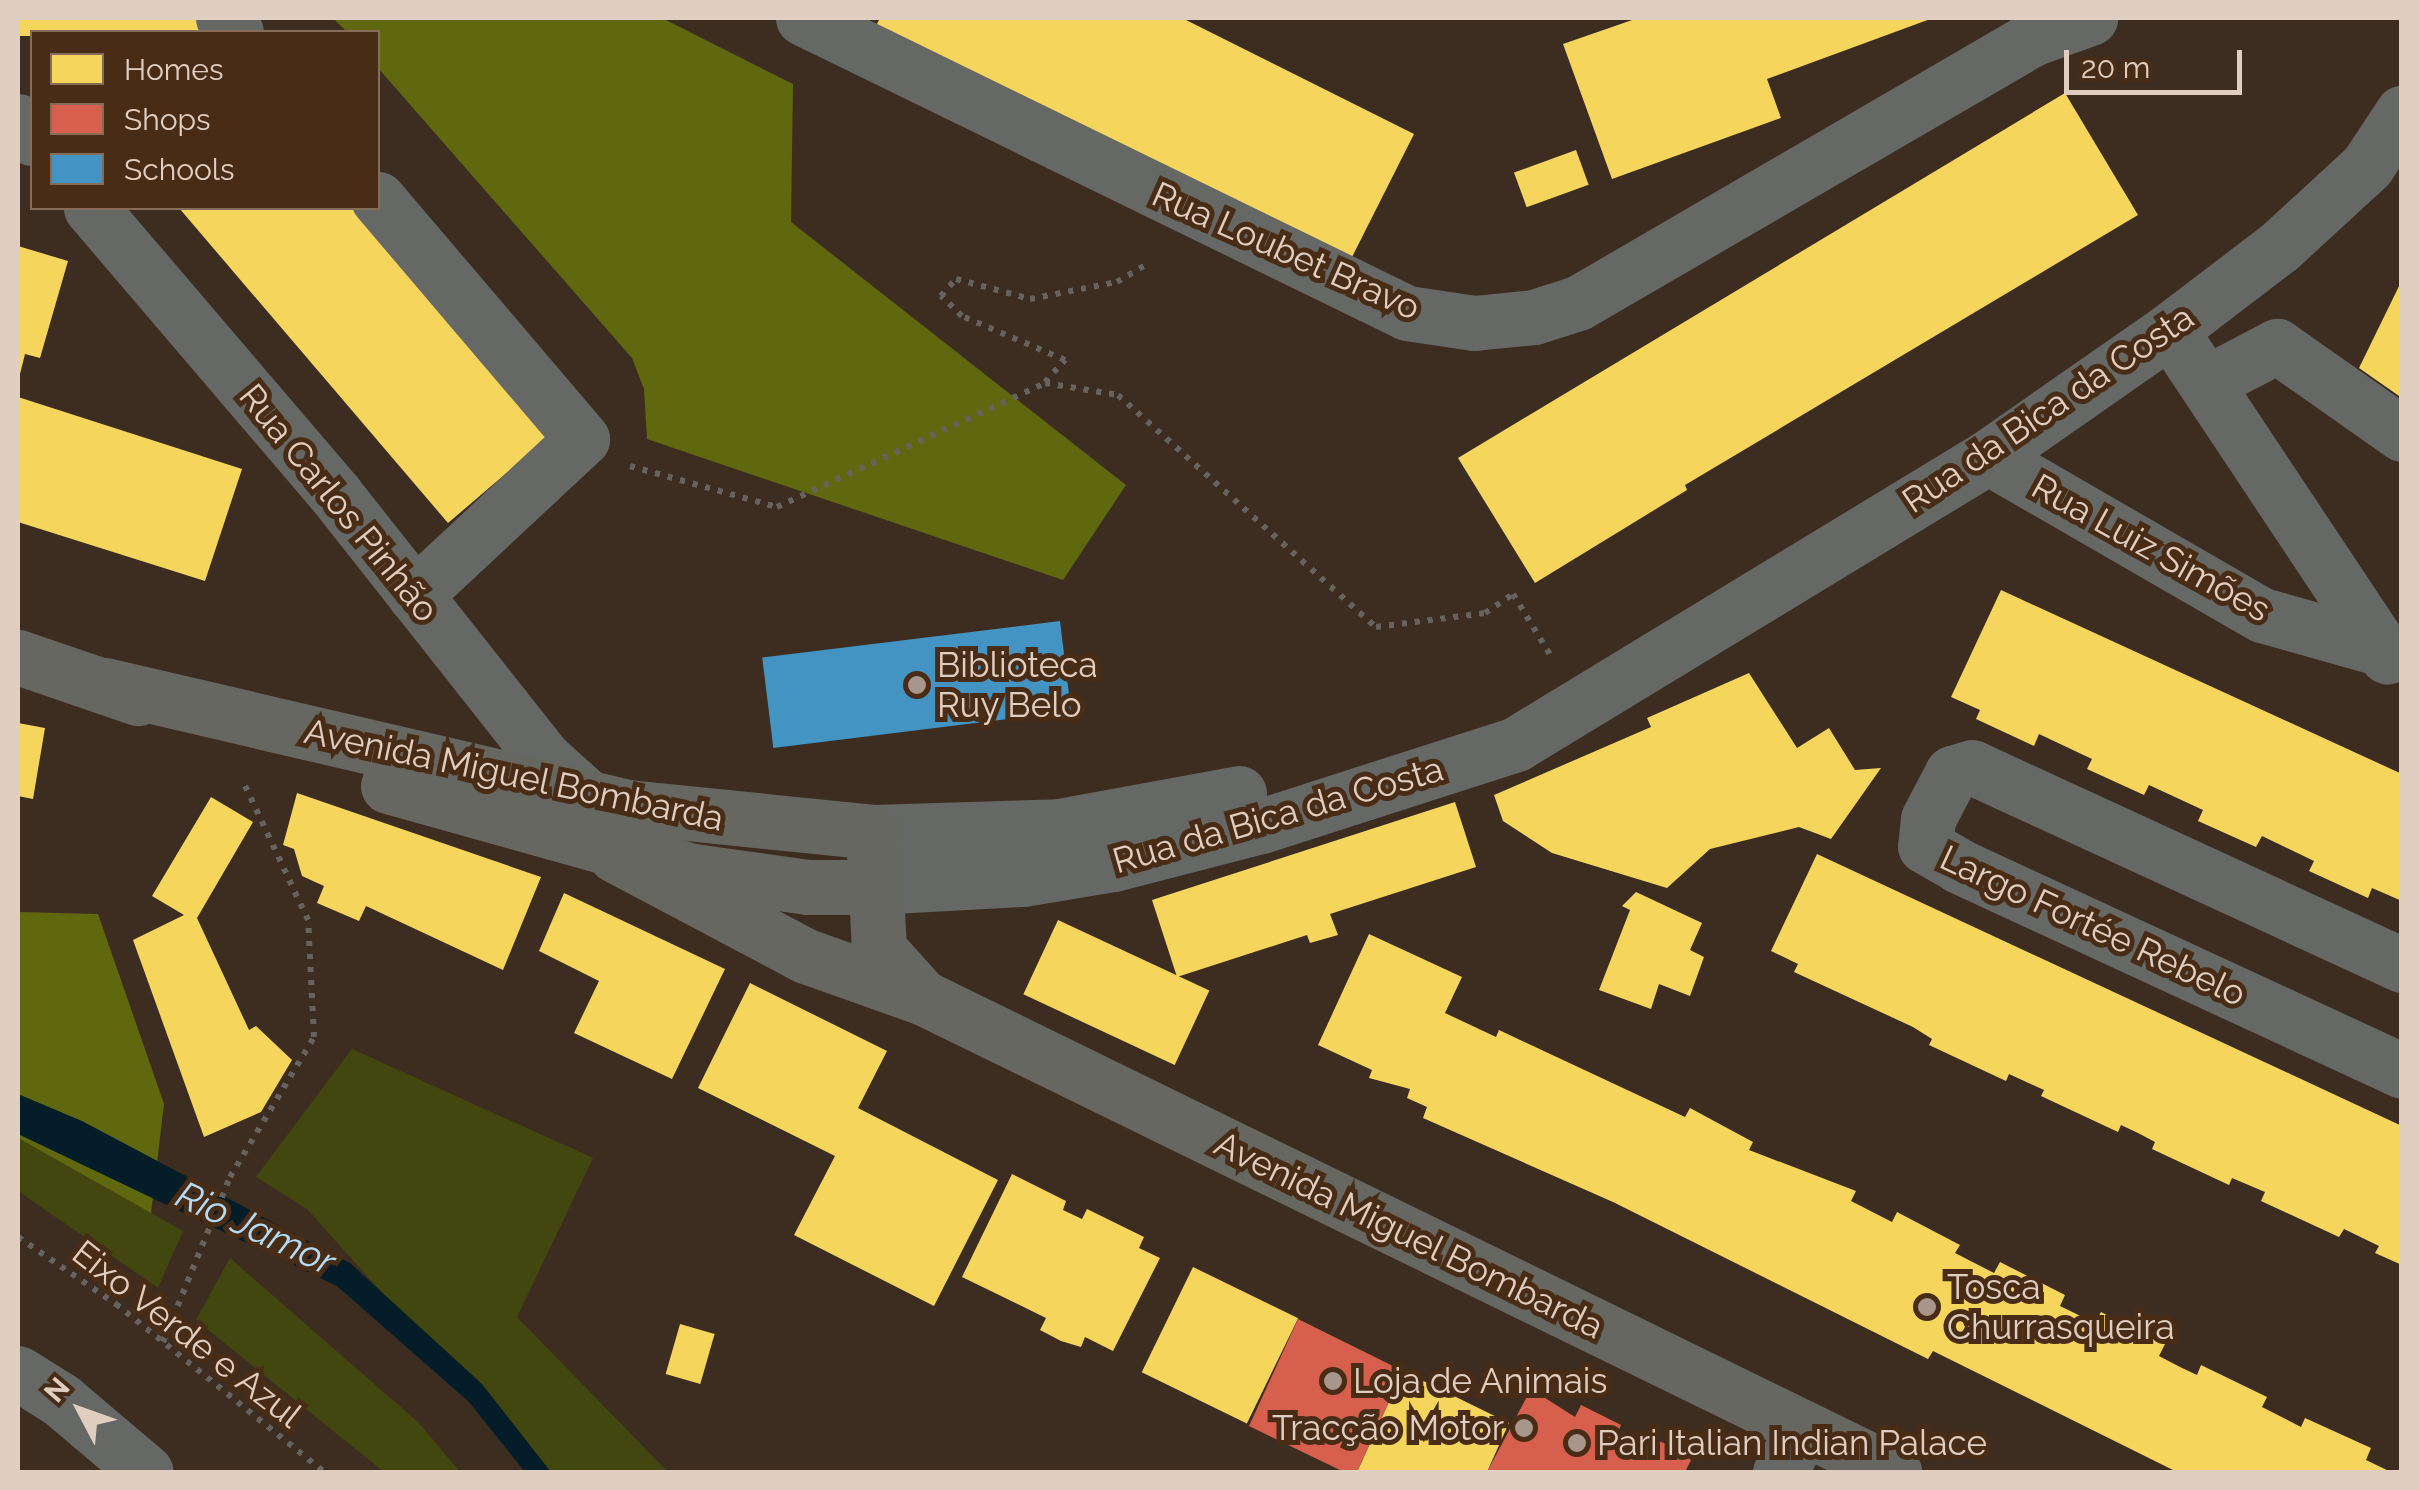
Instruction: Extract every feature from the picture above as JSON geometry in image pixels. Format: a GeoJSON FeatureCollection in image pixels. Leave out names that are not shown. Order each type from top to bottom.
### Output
{"type":"FeatureCollection","features":[{"type":"Feature","properties":{"kind":"main road","name":"Avenida Miguel Bombarda"},"geometry":{"type":"LineString","coordinates":[[18,657],[105,685],[292,758],[615,854],[808,887],[874,887]]}},
{"type":"Feature","properties":{"kind":"main road","name":"Avenida Miguel Bombarda"},"geometry":{"type":"LineString","coordinates":[[105,685],[587,798],[747,824],[873,832],[879,949],[924,998]]}},
{"type":"Feature","properties":{"kind":"main road","name":"Avenida Miguel Bombarda"},"geometry":{"type":"LineString","coordinates":[[615,854],[806,956],[924,998],[1792,1450],[1894,1472]]}},
{"type":"Feature","properties":{"kind":"street","name":"Rua Loubet Bravo"},"geometry":{"type":"LineString","coordinates":[[804,18],[1408,313],[1474,323],[1534,317],[1578,303],[2032,39],[2090,18]]}},
{"type":"Feature","properties":{"kind":"street","name":"Rua da Bica da Costa"},"geometry":{"type":"LineString","coordinates":[[874,887],[1060,873],[1261,826],[1516,744],[1654,655],[1988,457],[2170,330],[2384,172],[2402,113]]}},
{"type":"Feature","properties":{"kind":"street"},"geometry":{"type":"LineString","coordinates":[[380,201],[582,439],[415,595]]}},
{"type":"Feature","properties":{"kind":"street","name":"Rua Carlos Pinhão"},"geometry":{"type":"LineString","coordinates":[[94,210],[415,595],[544,758],[587,798]]}},
{"type":"Feature","properties":{"kind":"street","name":"Rua Luiz Simões"},"geometry":{"type":"LineString","coordinates":[[2170,330],[2208,382],[2325,568],[2388,657]]}},
{"type":"Feature","properties":{"kind":"street"},"geometry":{"type":"LineString","coordinates":[[2208,382],[2278,346],[2402,434]]}},
{"type":"Feature","properties":{"kind":"street","name":"Rua Luiz Simões"},"geometry":{"type":"LineString","coordinates":[[1988,457],[2262,615],[2388,657]]}},
{"type":"Feature","properties":{"kind":"street"},"geometry":{"type":"LineString","coordinates":[[2262,615],[2315,594],[2325,568]]}},
{"type":"Feature","properties":{"kind":"street","name":"Rua da Bica da Costa"},"geometry":{"type":"LineString","coordinates":[[873,832],[1059,826],[1179,809],[1324,771],[1654,655]]}},
{"type":"Feature","properties":{"kind":"street","name":"Largo Fortée Rebelo"},"geometry":{"type":"LineString","coordinates":[[2402,966],[1972,766],[1952,773],[1928,819],[1925,846],[1959,866],[2402,1071]]}},
{"type":"Feature","properties":{"kind":"street"},"geometry":{"type":"LineString","coordinates":[[18,1373],[61,1400],[146,1472]]}},
{"type":"Feature","properties":{"kind":"path"},"geometry":{"type":"LineString","coordinates":[[572,450],[777,507],[1045,383],[1065,360],[962,316],[941,296],[956,278],[1030,299],[1117,282],[1149,263]]}},
{"type":"Feature","properties":{"kind":"path"},"geometry":{"type":"LineString","coordinates":[[1045,383],[1118,395],[1376,627],[1485,613],[1513,594],[1568,687]]}},
{"type":"Feature","properties":{"kind":"path"},"geometry":{"type":"LineString","coordinates":[[163,1342],[230,1177],[314,1037],[308,920],[249,784],[233,773]]}},
{"type":"Feature","properties":{"kind":"path","name":"Eixo Verde e Azul"},"geometry":{"type":"LineString","coordinates":[[18,1237],[163,1342],[324,1472]]}},
{"type":"Feature","properties":{"kind":"green space"},"geometry":{"type":"Polygon","coordinates":[[[333,18],[662,18],[793,84],[791,222],[1126,485],[1063,580],[647,439],[644,389],[632,358],[380,70],[380,30],[345,30],[333,18]]]}},
{"type":"Feature","properties":{"kind":"green space"},"geometry":{"type":"Polygon","coordinates":[[[18,912],[98,914],[164,1104],[151,1213],[18,1138],[18,912]]]}},
{"type":"Feature","properties":{"kind":"green space"},"geometry":{"type":"Polygon","coordinates":[[[352,1049],[593,1158],[517,1317],[668,1472],[543,1472],[307,1209],[256,1177],[352,1049]]]}},
{"type":"Feature","properties":{"kind":"green space"},"geometry":{"type":"Polygon","coordinates":[[[18,1138],[183,1231],[158,1288],[18,1191],[18,1138]]]}},
{"type":"Feature","properties":{"kind":"green space"},"geometry":{"type":"Polygon","coordinates":[[[230,1258],[419,1423],[460,1472],[384,1472],[196,1320],[230,1258]]]}},
{"type":"Feature","properties":{"kind":"water","name":"Rio Jamor"},"geometry":{"type":"Polygon","coordinates":[[[18,1094],[82,1121],[350,1263],[482,1384],[551,1472],[525,1472],[469,1402],[337,1286],[18,1134],[18,1094]]]}},
{"type":"Feature","properties":{"kind":"building: Homes"},"geometry":{"type":"Polygon","coordinates":[[[18,18],[206,18],[206,30],[30,30],[30,36],[18,36],[18,18]]]}},
{"type":"Feature","properties":{"kind":"building: Homes"},"geometry":{"type":"Polygon","coordinates":[[[880,18],[1182,18],[1414,134],[1348,265],[875,28],[880,18]]]}},
{"type":"Feature","properties":{"kind":"building: Homes"},"geometry":{"type":"Polygon","coordinates":[[[1638,18],[1933,18],[1767,79],[1781,118],[1612,179],[1563,44],[1638,18]]]}},
{"type":"Feature","properties":{"kind":"building: Homes"},"geometry":{"type":"Polygon","coordinates":[[[2065,93],[2138,215],[1685,485],[1687,490],[1535,583],[1458,458],[2065,93]]]}},
{"type":"Feature","properties":{"kind":"building: Homes"},"geometry":{"type":"Polygon","coordinates":[[[1576,150],[1589,185],[1527,207],[1514,173],[1576,150]]]}},
{"type":"Feature","properties":{"kind":"building: Homes"},"geometry":{"type":"Polygon","coordinates":[[[181,210],[369,210],[557,430],[448,523],[181,210]]]}},
{"type":"Feature","properties":{"kind":"building: Homes"},"geometry":{"type":"Polygon","coordinates":[[[18,246],[68,261],[40,358],[25,354],[19,378],[18,246]]]}},
{"type":"Feature","properties":{"kind":"building: Homes"},"geometry":{"type":"Polygon","coordinates":[[[2402,280],[2402,398],[2359,368],[2402,280]]]}},
{"type":"Feature","properties":{"kind":"building: Homes"},"geometry":{"type":"Polygon","coordinates":[[[18,397],[242,469],[205,581],[18,522],[18,397]]]}},
{"type":"Feature","properties":{"kind":"building: Homes"},"geometry":{"type":"Polygon","coordinates":[[[2001,590],[2402,774],[2402,901],[2372,888],[2368,898],[2309,871],[2314,861],[2262,836],[2256,847],[2198,821],[2203,810],[2149,785],[2144,795],[2087,769],[2092,759],[2039,734],[2034,746],[1976,719],[1980,710],[1951,697],[2001,590]]]}},
{"type":"Feature","properties":{"kind":"building: Homes"},"geometry":{"type":"Polygon","coordinates":[[[1749,673],[1797,748],[1829,728],[1855,770],[1881,768],[1831,839],[1799,827],[1710,849],[1667,888],[1552,853],[1503,821],[1494,795],[1651,727],[1647,718],[1749,673]]]}},
{"type":"Feature","properties":{"kind":"building: Homes"},"geometry":{"type":"Polygon","coordinates":[[[18,723],[45,728],[33,799],[18,796],[18,723]]]}},
{"type":"Feature","properties":{"kind":"building: Homes"},"geometry":{"type":"Polygon","coordinates":[[[297,793],[541,877],[503,970],[366,906],[359,921],[317,903],[324,886],[302,876],[294,849],[283,845],[297,793]]]}},
{"type":"Feature","properties":{"kind":"building: Homes"},"geometry":{"type":"Polygon","coordinates":[[[211,797],[253,822],[197,918],[249,1030],[256,1026],[292,1060],[261,1112],[204,1137],[133,940],[184,915],[152,896],[211,797]]]}},
{"type":"Feature","properties":{"kind":"building: Homes"},"geometry":{"type":"Polygon","coordinates":[[[1455,802],[1476,867],[1330,914],[1338,935],[1310,943],[1307,935],[1177,977],[1152,900],[1455,802]]]}},
{"type":"Feature","properties":{"kind":"building: Homes"},"geometry":{"type":"Polygon","coordinates":[[[1817,854],[2402,1126],[2402,1265],[2375,1253],[2379,1246],[2344,1229],[2339,1237],[2261,1201],[2265,1192],[2232,1178],[2229,1185],[2152,1149],[2155,1142],[2121,1125],[2118,1132],[2041,1096],[2044,1090],[2009,1074],[2006,1081],[1929,1045],[1932,1039],[1913,1027],[1794,972],[1798,964],[1771,951],[1817,854]]]}},
{"type":"Feature","properties":{"kind":"building: Homes"},"geometry":{"type":"Polygon","coordinates":[[[1636,892],[1702,923],[1690,950],[1704,957],[1690,996],[1659,984],[1651,1009],[1599,990],[1630,910],[1622,906],[1636,892]]]}},
{"type":"Feature","properties":{"kind":"building: Homes"},"geometry":{"type":"Polygon","coordinates":[[[564,893],[725,969],[672,1079],[574,1033],[599,981],[539,951],[564,893]]]}},
{"type":"Feature","properties":{"kind":"building: Homes"},"geometry":{"type":"Polygon","coordinates":[[[1058,920],[1209,991],[1175,1065],[1023,994],[1058,920]]]}},
{"type":"Feature","properties":{"kind":"building: Homes"},"geometry":{"type":"Polygon","coordinates":[[[1369,934],[1462,977],[1445,1013],[1496,1037],[1499,1030],[1685,1117],[1690,1108],[1753,1142],[1749,1150],[1856,1191],[1851,1201],[1892,1222],[1897,1212],[1960,1245],[1955,1253],[1994,1273],[2000,1262],[2065,1295],[2060,1306],[2095,1323],[2101,1312],[2165,1344],[2159,1356],[2180,1367],[2197,1375],[2201,1365],[2267,1397],[2262,1407],[2301,1427],[2305,1418],[2371,1448],[2366,1460],[2391,1472],[2177,1472],[1933,1351],[1928,1359],[1613,1202],[1423,1118],[1427,1107],[1407,1098],[1410,1089],[1369,1078],[1372,1070],[1318,1045],[1369,934]]]}},
{"type":"Feature","properties":{"kind":"building: Homes"},"geometry":{"type":"Polygon","coordinates":[[[750,983],[887,1051],[858,1108],[998,1180],[934,1306],[794,1235],[835,1156],[698,1088],[750,983]]]}},
{"type":"Feature","properties":{"kind":"building: Homes"},"geometry":{"type":"Polygon","coordinates":[[[1012,1174],[1066,1201],[1063,1210],[1082,1219],[1087,1209],[1144,1237],[1139,1248],[1160,1258],[1113,1351],[1085,1337],[1081,1347],[1061,1341],[1040,1330],[1046,1318],[962,1277],[1012,1174]]]}},
{"type":"Feature","properties":{"kind":"building: Homes"},"geometry":{"type":"Polygon","coordinates":[[[1193,1267],[1298,1318],[1247,1423],[1142,1372],[1193,1267]]]}},
{"type":"Feature","properties":{"kind":"building: Homes"},"geometry":{"type":"Polygon","coordinates":[[[680,1324],[715,1334],[700,1384],[666,1374],[680,1324]]]}},
{"type":"Feature","properties":{"kind":"building: Homes"},"geometry":{"type":"Polygon","coordinates":[[[1403,1371],[1509,1423],[1487,1472],[1357,1472],[1403,1371]]]}},
{"type":"Feature","properties":{"kind":"building: Shops"},"geometry":{"type":"Polygon","coordinates":[[[1298,1319],[1403,1371],[1357,1472],[1344,1472],[1249,1426],[1298,1319]]]}},
{"type":"Feature","properties":{"kind":"building: Shops"},"geometry":{"type":"Polygon","coordinates":[[[1531,1389],[1575,1417],[1581,1405],[1621,1425],[1616,1437],[1644,1450],[1650,1437],[1682,1451],[1691,1460],[1685,1472],[1487,1472],[1531,1389]]]}},
{"type":"Feature","properties":{"kind":"building: Schools","name":"Biblioteca Ruy Belo"},"geometry":{"type":"Polygon","coordinates":[[[1060,621],[1071,711],[773,748],[762,658],[1060,621]]]}},
{"type":"Feature","properties":{"kind":"place","name":"Biblioteca Ruy Belo"},"geometry":{"type":"Point","coordinates":[917,685]}},
{"type":"Feature","properties":{"kind":"place","name":"Tosca Churrasqueira"},"geometry":{"type":"Point","coordinates":[1927,1307]}},
{"type":"Feature","properties":{"kind":"place","name":"Loja de Animais"},"geometry":{"type":"Point","coordinates":[1333,1381]}},
{"type":"Feature","properties":{"kind":"place","name":"Tracção Motor"},"geometry":{"type":"Point","coordinates":[1524,1428]}},
{"type":"Feature","properties":{"kind":"place","name":"Pari Italian Indian Palace"},"geometry":{"type":"Point","coordinates":[1577,1443]}}]}
